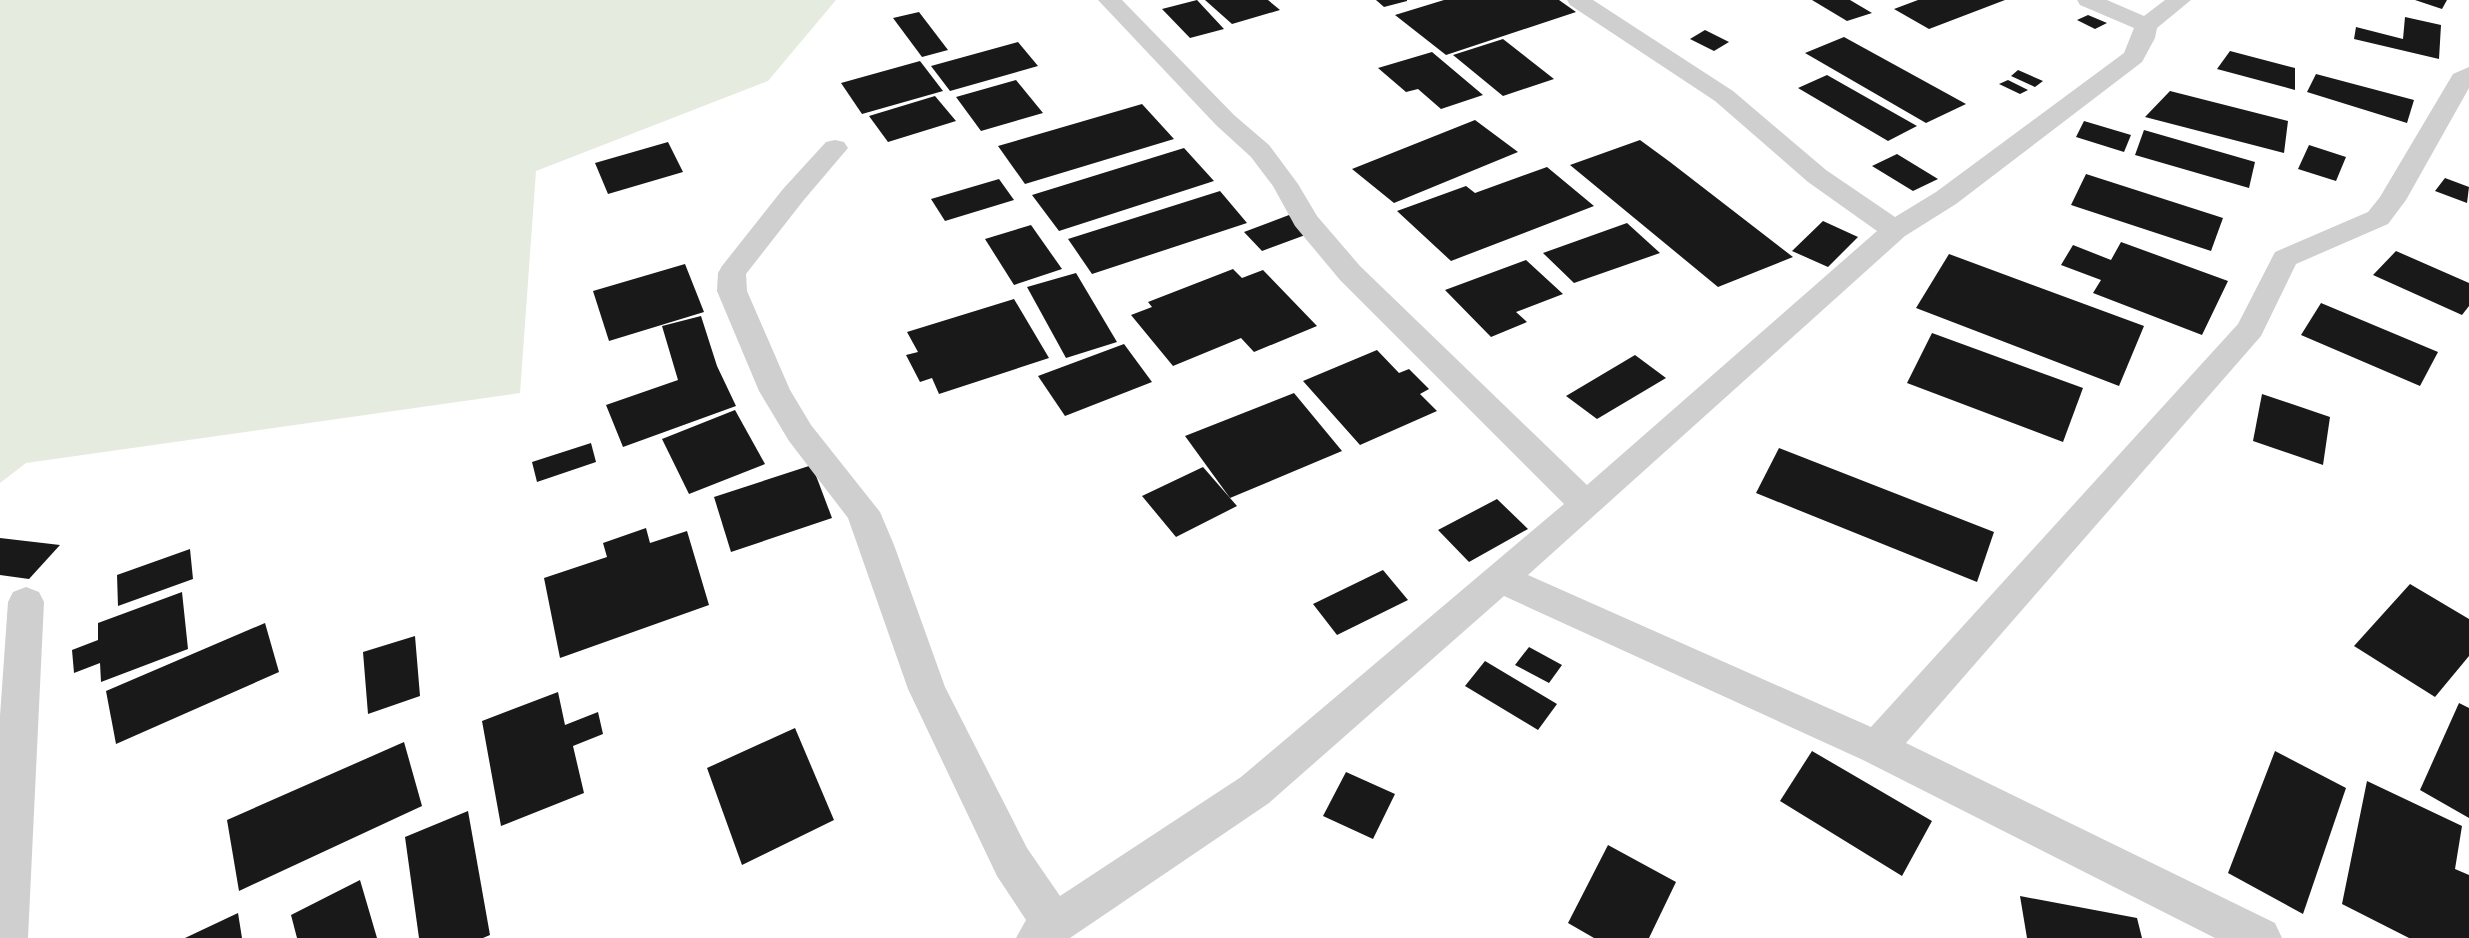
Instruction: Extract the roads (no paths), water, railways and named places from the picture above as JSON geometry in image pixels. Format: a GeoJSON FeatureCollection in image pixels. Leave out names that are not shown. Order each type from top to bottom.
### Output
{"type":"FeatureCollection","features":[{"type":"Feature","properties":{"kind":"street"},"geometry":{"type":"LineString","coordinates":[[1109,0],[1225,120],[1260,151],[1285,184],[1305,220],[1350,273],[1586,505]]}},
{"type":"Feature","properties":{"kind":"street"},"geometry":{"type":"LineString","coordinates":[[1578,0],[1724,96],[1817,176],[1895,230]]}},
{"type":"Feature","properties":{"kind":"street"},"geometry":{"type":"LineString","coordinates":[[2088,0],[2146,25]]}},
{"type":"Feature","properties":{"kind":"street"},"geometry":{"type":"LineString","coordinates":[[835,148],[793,195],[732,273],[732,291],[775,391],[800,433],[863,512],[877,545],[927,688],[1046,931],[1255,790],[1586,505],[1895,230],[1946,198],[2134,57],[2146,25],[2180,0]]}},
{"type":"Feature","properties":{"kind":"street"},"geometry":{"type":"LineString","coordinates":[[1877,748],[2068,531],[2250,330],[2285,258],[2378,218],[2392,200],[2462,79],[2469,74]]}},
{"type":"Feature","properties":{"kind":"street"},"geometry":{"type":"LineString","coordinates":[[1501,579],[1877,748],[2260,938]]}},
{"type":"Feature","properties":{"kind":"street"},"geometry":{"type":"LineString","coordinates":[[6,938],[27,602]]}}]}
